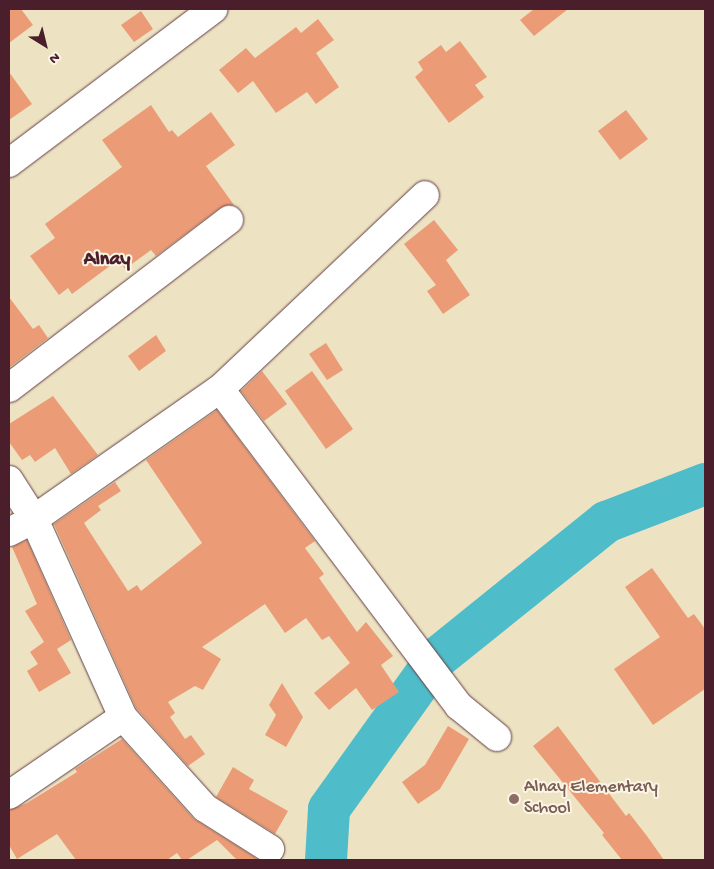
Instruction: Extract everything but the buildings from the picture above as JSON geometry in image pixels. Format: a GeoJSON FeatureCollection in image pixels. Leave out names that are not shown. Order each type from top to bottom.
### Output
{"type":"FeatureCollection","features":[{"type":"Feature","properties":{"kind":"street"},"geometry":{"type":"LineString","coordinates":[[9,163],[213,9]]}},
{"type":"Feature","properties":{"kind":"street"},"geometry":{"type":"LineString","coordinates":[[9,532],[34,519],[220,389],[425,195]]}},
{"type":"Feature","properties":{"kind":"street"},"geometry":{"type":"LineString","coordinates":[[9,388],[229,220]]}},
{"type":"Feature","properties":{"kind":"street"},"geometry":{"type":"LineString","coordinates":[[220,389],[458,706],[497,737]]}},
{"type":"Feature","properties":{"kind":"street"},"geometry":{"type":"LineString","coordinates":[[9,480],[34,519],[123,717],[205,808],[270,849]]}},
{"type":"Feature","properties":{"kind":"street"},"geometry":{"type":"LineString","coordinates":[[9,795],[123,717]]}},
{"type":"Feature","properties":{"kind":"waterway"},"geometry":{"type":"LineString","coordinates":[[326,860],[329,809],[437,658],[606,522],[705,484]]}},
{"type":"Feature","properties":{"kind":"place","name":"Alnay Elementary School"},"geometry":{"type":"Point","coordinates":[514,799]}},
{"type":"Feature","properties":{"kind":"district","name":"Alnay"},"geometry":{"type":"Point","coordinates":[107,260]}}]}
